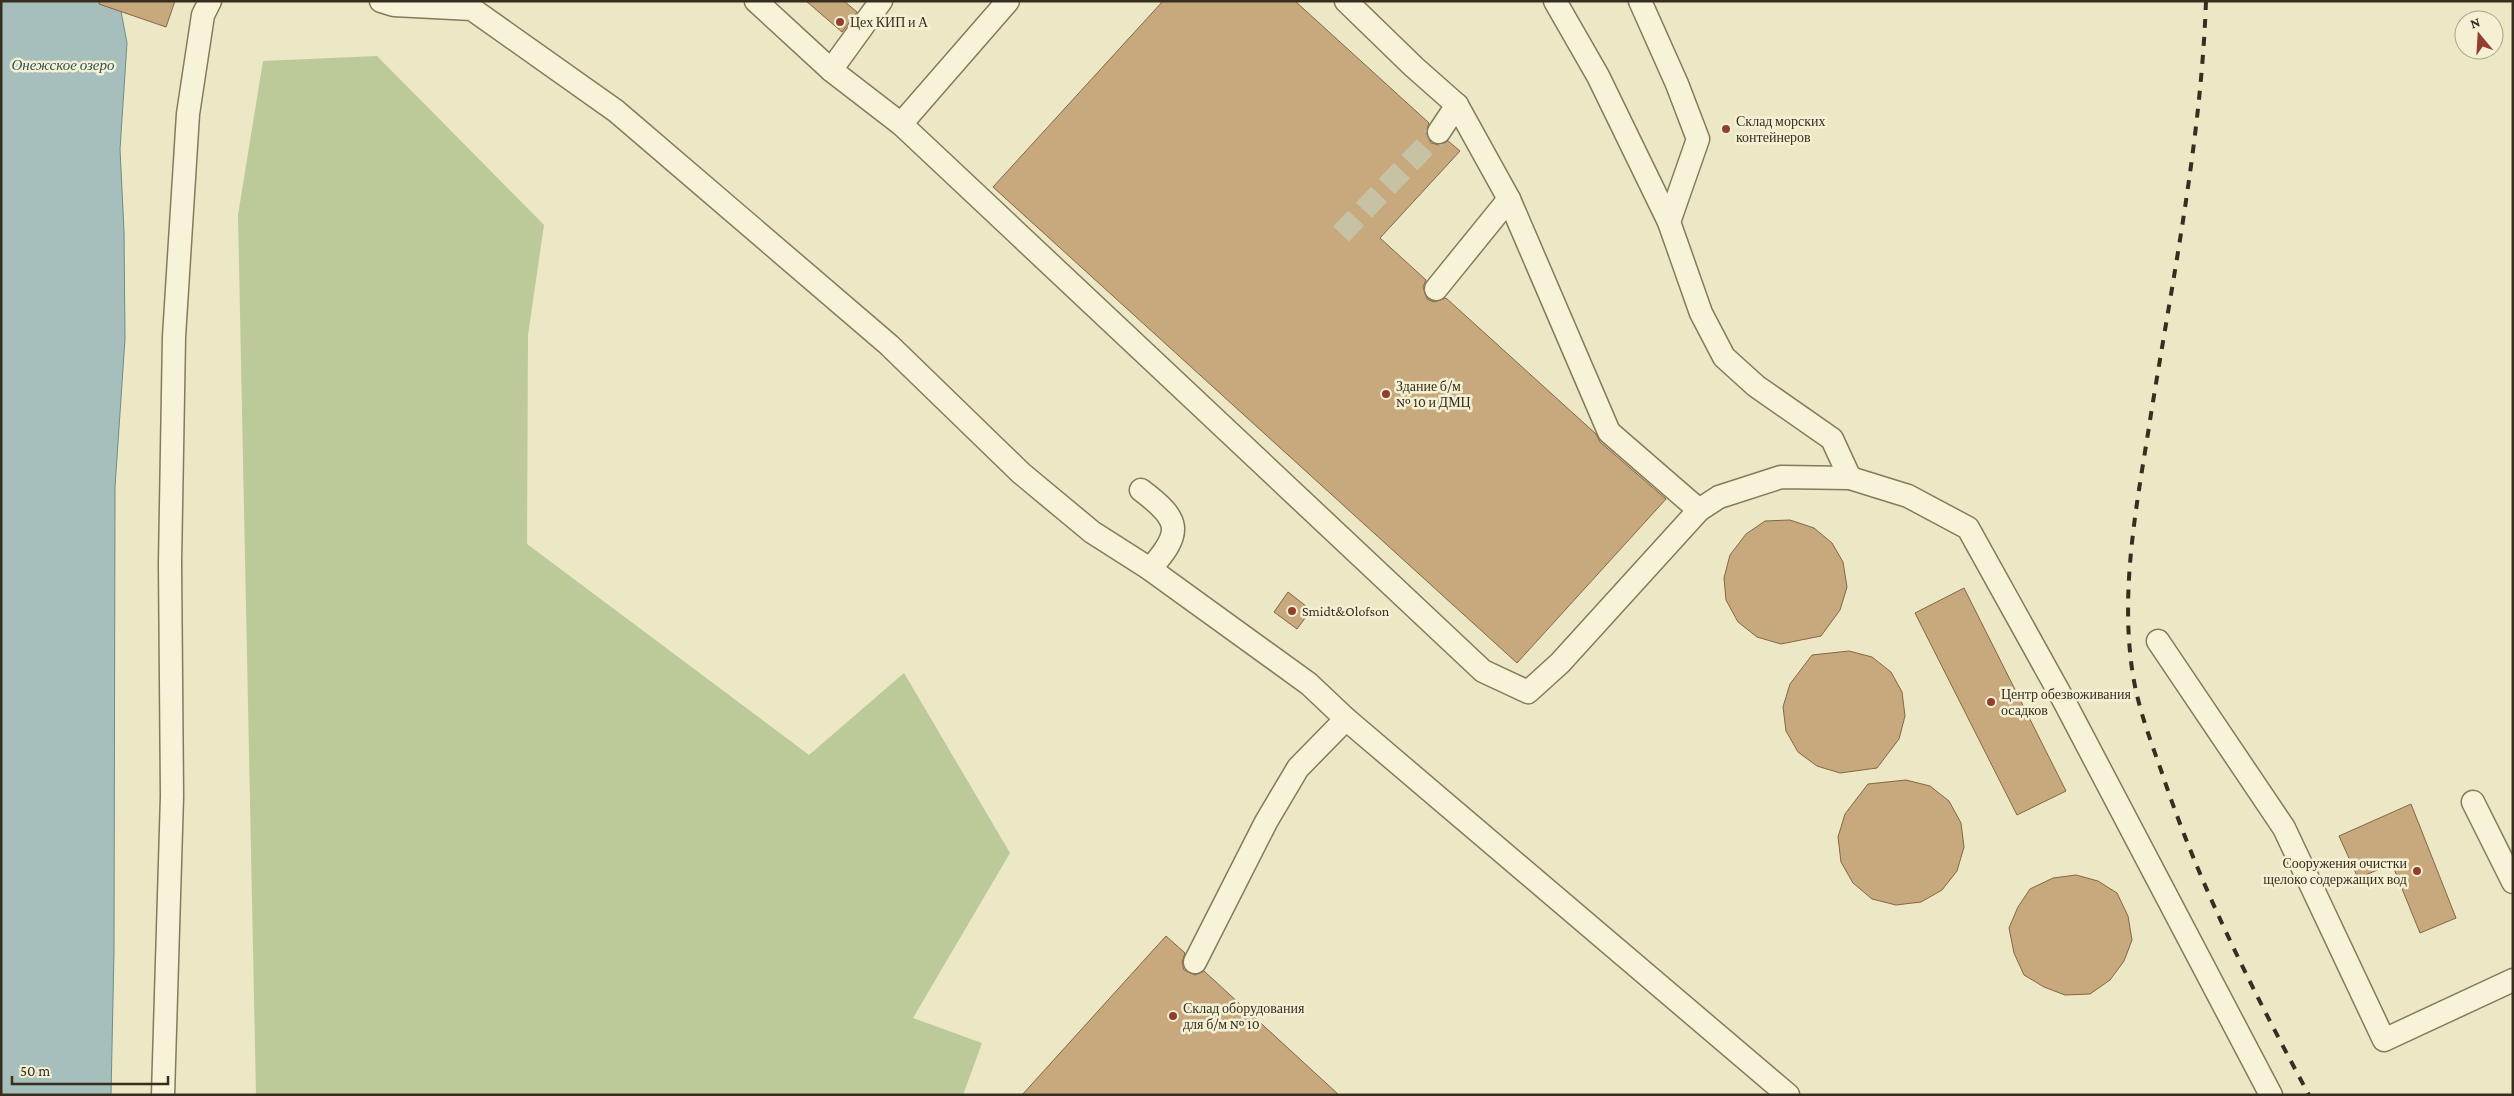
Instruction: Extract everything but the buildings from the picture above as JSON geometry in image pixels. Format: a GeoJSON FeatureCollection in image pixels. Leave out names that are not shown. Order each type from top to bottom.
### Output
{"type":"FeatureCollection","features":[{"type":"Feature","properties":{"kind":"lane"},"geometry":{"type":"LineString","coordinates":[[163,1095],[172,796],[170,563],[174,337],[188,114],[203,15],[210,1]]}},
{"type":"Feature","properties":{"kind":"lane"},"geometry":{"type":"LineString","coordinates":[[756,1],[830,70],[901,124],[1483,671],[1528,692],[1560,663],[1699,510],[1719,496],[1782,477],[1850,478],[1908,496],[1968,528],[2068,710],[2271,1095]]}},
{"type":"Feature","properties":{"kind":"lane"},"geometry":{"type":"LineString","coordinates":[[830,70],[881,1]]}},
{"type":"Feature","properties":{"kind":"lane"},"geometry":{"type":"LineString","coordinates":[[901,124],[1008,1]]}},
{"type":"Feature","properties":{"kind":"lane"},"geometry":{"type":"LineString","coordinates":[[1346,1],[1414,67],[1457,105],[1509,199],[1609,432],[1699,510]]}},
{"type":"Feature","properties":{"kind":"lane"},"geometry":{"type":"LineString","coordinates":[[1555,1],[1598,76],[1669,222],[1701,313],[1724,357],[1756,386],[1832,439],[1850,478]]}},
{"type":"Feature","properties":{"kind":"lane"},"geometry":{"type":"LineString","coordinates":[[1640,1],[1677,84],[1698,139],[1669,222]]}},
{"type":"Feature","properties":{"kind":"lane"},"geometry":{"type":"LineString","coordinates":[[392,3],[472,9],[616,111],[889,345],[1021,474],[1092,532],[1150,569],[1310,684],[1346,720],[1788,1095]]}},
{"type":"Feature","properties":{"kind":"lane"},"geometry":{"type":"LineString","coordinates":[[1439,132],[1457,105]]}},
{"type":"Feature","properties":{"kind":"lane"},"geometry":{"type":"LineString","coordinates":[[1436,289],[1509,199]]}},
{"type":"Feature","properties":{"kind":"lane"},"geometry":{"type":"LineString","coordinates":[[1141,490],[1158,502],[1170,517],[1174,534],[1168,548],[1150,569]]}},
{"type":"Feature","properties":{"kind":"lane"},"geometry":{"type":"LineString","coordinates":[[2158,641],[2284,828],[2384,1040],[2513,980]]}},
{"type":"Feature","properties":{"kind":"lane"},"geometry":{"type":"LineString","coordinates":[[1195,962],[1266,822],[1298,768],[1346,720]]}},
{"type":"Feature","properties":{"kind":"lane"},"geometry":{"type":"LineString","coordinates":[[2473,802],[2513,882]]}},
{"type":"Feature","properties":{"kind":"green space"},"geometry":{"type":"Polygon","coordinates":[[[377,56],[544,225],[528,335],[527,544],[809,755],[904,673],[1010,853],[913,1018],[982,1043],[963,1095],[256,1095],[238,215],[263,61],[377,56]]]}},
{"type":"Feature","properties":{"kind":"water","name":"Онежское озеро"},"geometry":{"type":"Polygon","coordinates":[[[1,1],[119,1],[127,43],[120,149],[124,231],[125,339],[115,487],[114,951],[111,1095],[1,1095],[1,1]]]}},
{"type":"Feature","properties":{"kind":"tunnel"},"geometry":{"type":"LineString","coordinates":[[1341,234],[1439,132]]}},
{"type":"Feature","properties":{"kind":"railway"},"geometry":{"type":"LineString","coordinates":[[2206,1],[2203,53],[2192,157],[2132,541],[2128,605],[2132,669],[2149,735],[2177,815],[2210,897],[2228,937],[2309,1095]]}},
{"type":"Feature","properties":{"kind":"place","name":"Цех КИП и А"},"geometry":{"type":"Point","coordinates":[840,22]}},
{"type":"Feature","properties":{"kind":"place","name":"Склад морских контейнеров"},"geometry":{"type":"Point","coordinates":[1726,129]}},
{"type":"Feature","properties":{"kind":"place","name":"Здание б/м № 10 и ДМЦ"},"geometry":{"type":"Point","coordinates":[1386,394]}},
{"type":"Feature","properties":{"kind":"place","name":"Smidt&Olofson"},"geometry":{"type":"Point","coordinates":[1292,611]}},
{"type":"Feature","properties":{"kind":"place","name":"Центр обезвоживания осадков"},"geometry":{"type":"Point","coordinates":[1991,702]}},
{"type":"Feature","properties":{"kind":"place","name":"Сооружения очистки щелоко содержащих вод"},"geometry":{"type":"Point","coordinates":[2417,871]}},
{"type":"Feature","properties":{"kind":"place","name":"Склад оборудования для б/м № 10"},"geometry":{"type":"Point","coordinates":[1173,1016]}}]}
